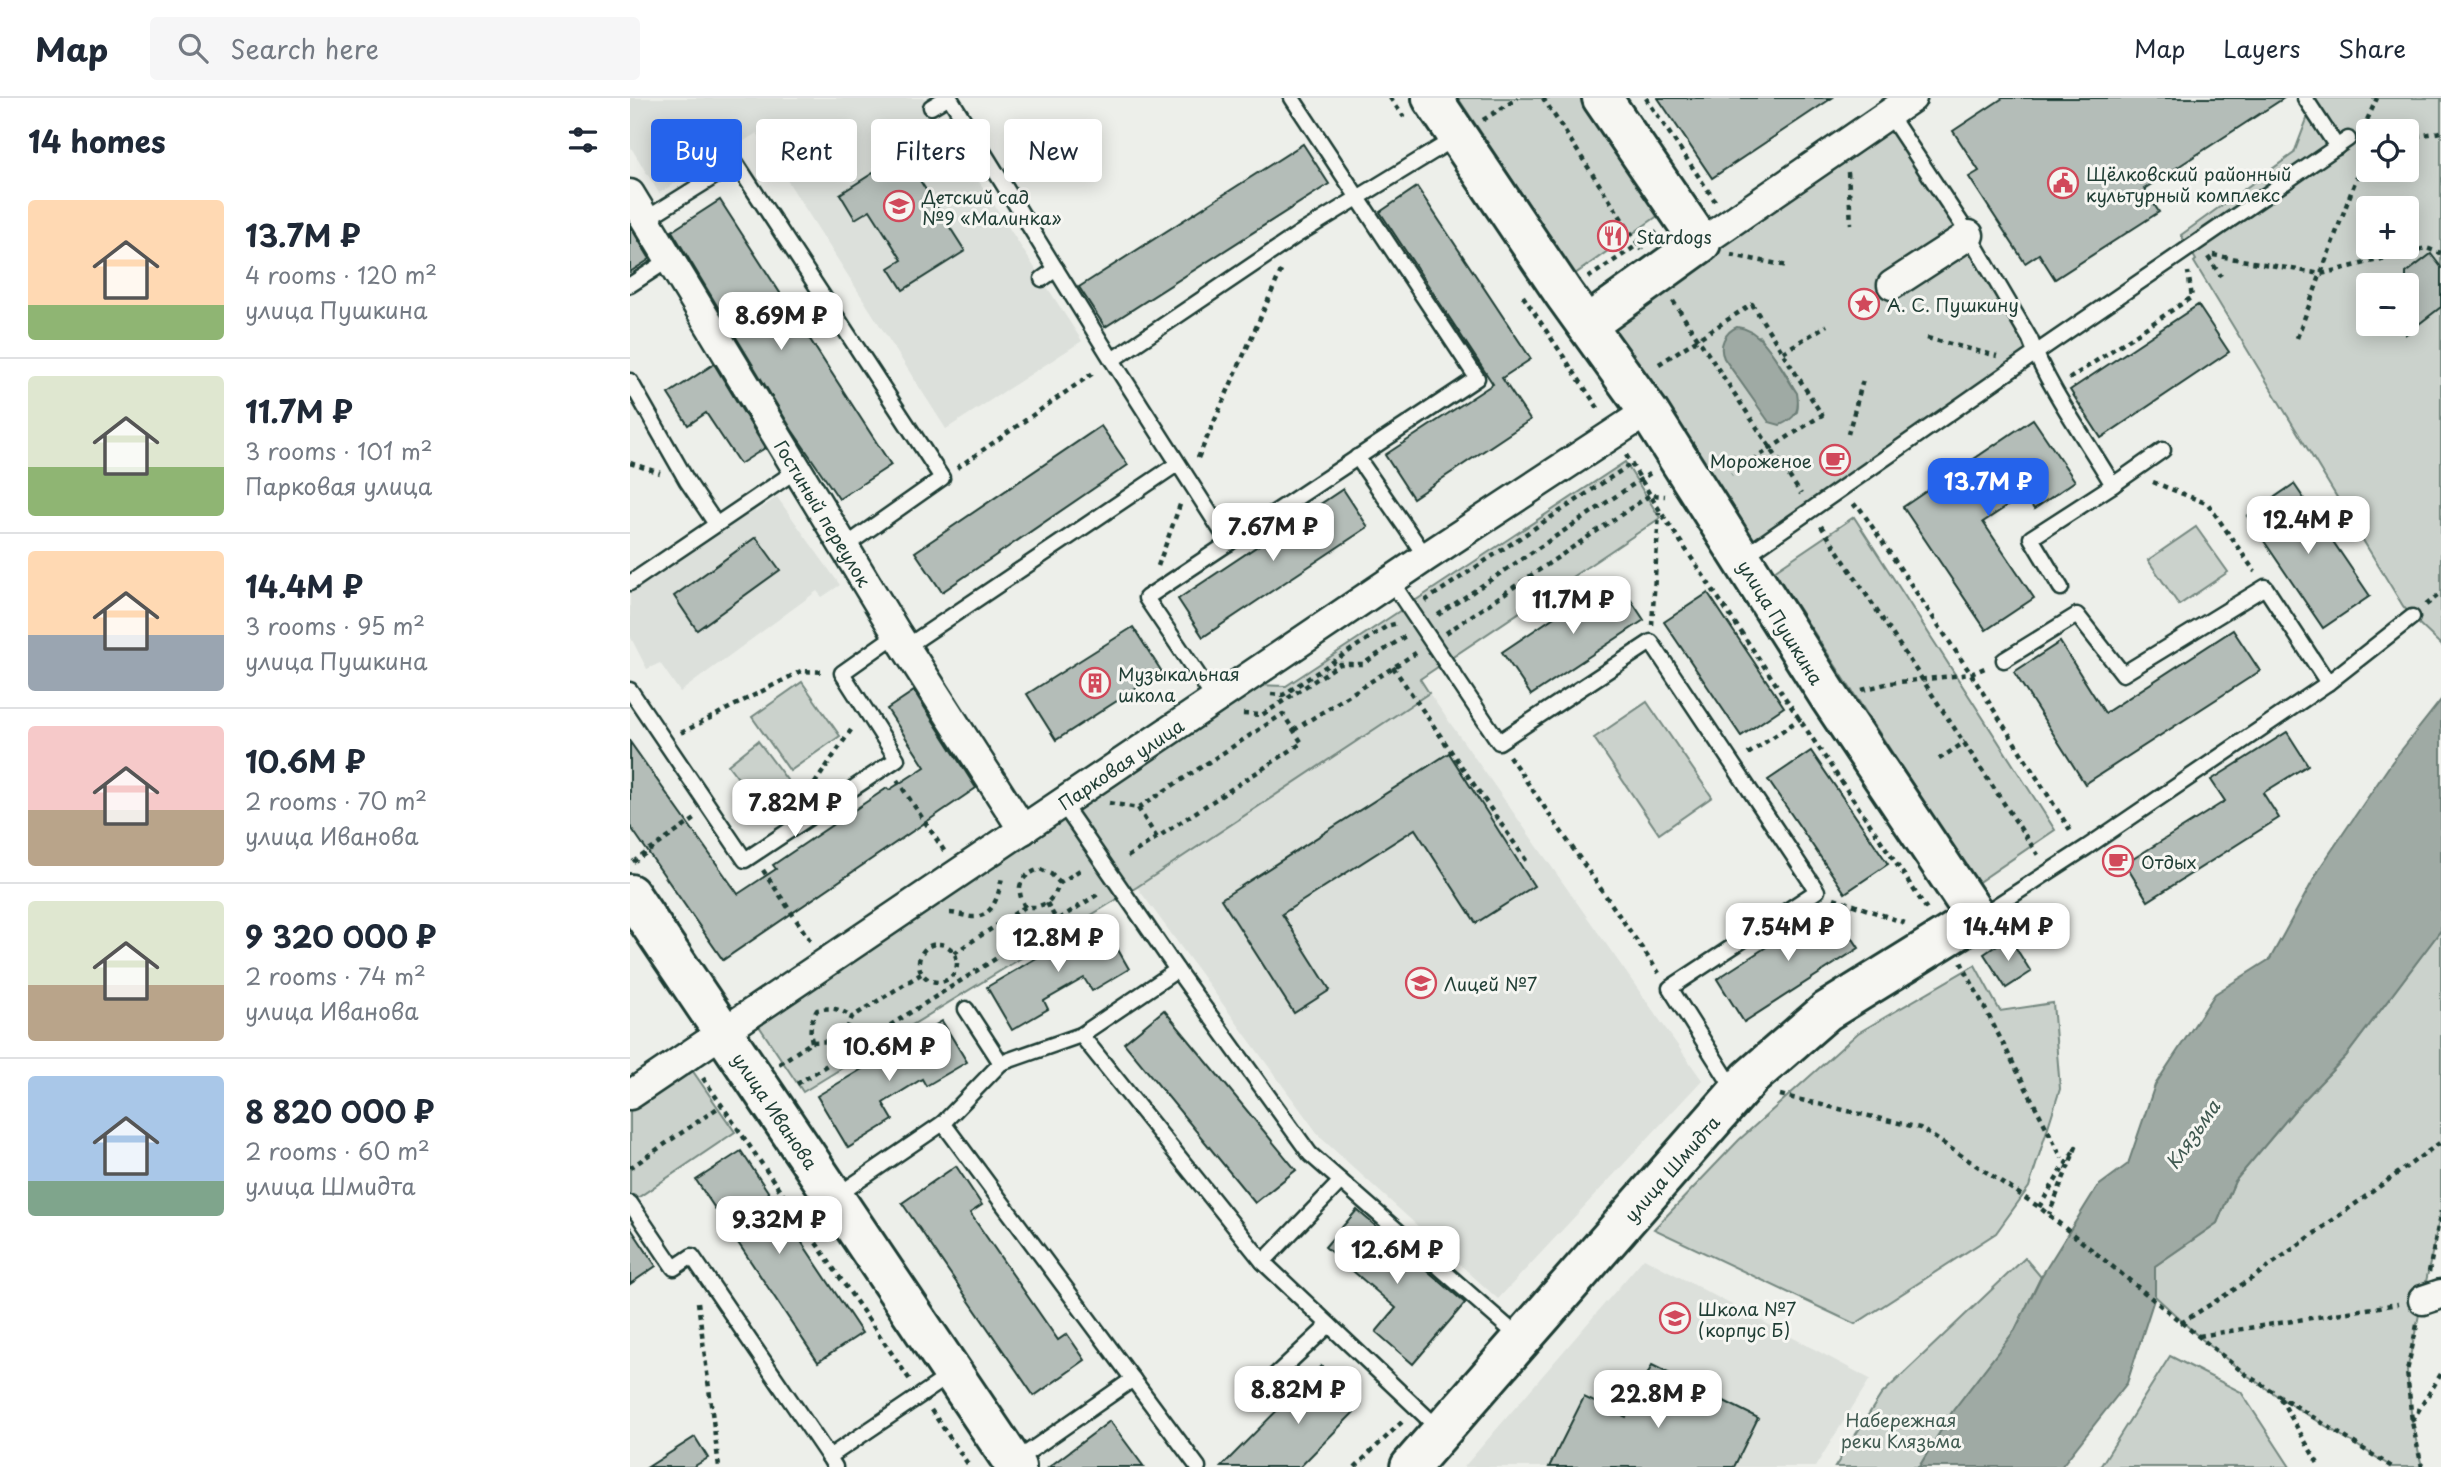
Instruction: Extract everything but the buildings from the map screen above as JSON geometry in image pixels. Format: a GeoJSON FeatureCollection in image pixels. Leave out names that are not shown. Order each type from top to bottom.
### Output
{"type":"FeatureCollection","features":[{"type":"Feature","properties":{"kind":"street"},"geometry":{"type":"LineString","coordinates":[[1432,98],[1564,294]]}},
{"type":"Feature","properties":{"kind":"street"},"geometry":{"type":"LineString","coordinates":[[1602,98],[1711,234]]}},
{"type":"Feature","properties":{"kind":"street"},"geometry":{"type":"LineString","coordinates":[[1587,325],[1711,234],[1900,106]]}},
{"type":"Feature","properties":{"kind":"street","name":"Гостиный переулок"},"geometry":{"type":"LineString","coordinates":[[630,194],[901,641],[1023,830]]}},
{"type":"Feature","properties":{"kind":"street"},"geometry":{"type":"LineString","coordinates":[[1892,285],[1969,235]]}},
{"type":"Feature","properties":{"kind":"street","name":"улица Пушкина"},"geometry":{"type":"LineString","coordinates":[[1564,294],[1648,411],[1830,698],[1945,927]]}},
{"type":"Feature","properties":{"kind":"street","name":"Парковая улица"},"geometry":{"type":"LineString","coordinates":[[630,1095],[1023,830],[1069,814],[1215,700],[1648,411]]}},
{"type":"Feature","properties":{"kind":"street","name":"улица Иванова"},"geometry":{"type":"LineString","coordinates":[[631,878],[725,1033],[1015,1465]]}},
{"type":"Feature","properties":{"kind":"street","name":"улица Шмидта"},"geometry":{"type":"LineString","coordinates":[[1410,1467],[1750,1078],[1827,1011],[1945,927]]}},
{"type":"Feature","properties":{"kind":"lane"},"geometry":{"type":"LineString","coordinates":[[931,107],[948,98],[1228,543]]}},
{"type":"Feature","properties":{"kind":"lane"},"geometry":{"type":"LineString","coordinates":[[1215,700],[1146,598],[1477,378],[1292,98]]}},
{"type":"Feature","properties":{"kind":"lane"},"geometry":{"type":"LineString","coordinates":[[1741,558],[2343,143],[2305,98]]}},
{"type":"Feature","properties":{"kind":"lane"},"geometry":{"type":"LineString","coordinates":[[1900,106],[1969,235],[2030,339],[2035,354],[2113,485]]}},
{"type":"Feature","properties":{"kind":"lane"},"geometry":{"type":"LineString","coordinates":[[1112,360],[1297,235],[1458,136]]}},
{"type":"Feature","properties":{"kind":"lane"},"geometry":{"type":"LineString","coordinates":[[646,219],[736,163],[942,478],[844,547]]}},
{"type":"Feature","properties":{"kind":"lane"},"geometry":{"type":"LineString","coordinates":[[630,285],[670,259]]}},
{"type":"Feature","properties":{"kind":"lane"},"geometry":{"type":"LineString","coordinates":[[1042,279],[1056,269]]}},
{"type":"Feature","properties":{"kind":"lane"},"geometry":{"type":"LineString","coordinates":[[630,381],[687,481],[716,524]]}},
{"type":"Feature","properties":{"kind":"lane"},"geometry":{"type":"LineString","coordinates":[[2061,588],[2031,538],[2162,450]]}},
{"type":"Feature","properties":{"kind":"lane"},"geometry":{"type":"LineString","coordinates":[[1357,457],[1426,558]]}},
{"type":"Feature","properties":{"kind":"lane"},"geometry":{"type":"LineString","coordinates":[[630,690],[745,860],[897,759],[842,673],[901,641],[1177,464]]}},
{"type":"Feature","properties":{"kind":"lane"},"geometry":{"type":"LineString","coordinates":[[630,583],[797,470]]}},
{"type":"Feature","properties":{"kind":"lane"},"geometry":{"type":"LineString","coordinates":[[1391,581],[1499,742],[1651,642],[1817,891],[1670,988],[1736,1093]]}},
{"type":"Feature","properties":{"kind":"lane"},"geometry":{"type":"LineString","coordinates":[[2004,660],[2077,615],[2123,674],[2265,587],[2328,683]]}},
{"type":"Feature","properties":{"kind":"lane"},"geometry":{"type":"LineString","coordinates":[[1945,927],[2087,847],[2328,683],[2412,617]]}},
{"type":"Feature","properties":{"kind":"lane"},"geometry":{"type":"LineString","coordinates":[[1069,814],[1177,970],[1310,1154],[1521,1339]]}},
{"type":"Feature","properties":{"kind":"lane"},"geometry":{"type":"LineString","coordinates":[[835,1197],[943,1123],[1000,1063],[1081,1035],[1177,970]]}},
{"type":"Feature","properties":{"kind":"lane"},"geometry":{"type":"LineString","coordinates":[[966,1009],[1000,1063]]}},
{"type":"Feature","properties":{"kind":"lane"},"geometry":{"type":"LineString","coordinates":[[1081,1035],[1263,1262],[1441,1431]]}},
{"type":"Feature","properties":{"kind":"lane"},"geometry":{"type":"LineString","coordinates":[[943,1123],[1198,1467]]}},
{"type":"Feature","properties":{"kind":"lane"},"geometry":{"type":"LineString","coordinates":[[1263,1262],[1342,1181]]}},
{"type":"Feature","properties":{"kind":"lane"},"geometry":{"type":"LineString","coordinates":[[630,1203],[674,1268],[692,1256],[832,1462],[953,1373]]}},
{"type":"Feature","properties":{"kind":"lane"},"geometry":{"type":"LineString","coordinates":[[1254,1395],[1329,1325]]}},
{"type":"Feature","properties":{"kind":"lane"},"geometry":{"type":"LineString","coordinates":[[1015,1465],[1133,1379]]}},
{"type":"Feature","properties":{"kind":"path"},"geometry":{"type":"LineString","coordinates":[[1458,136],[1518,98]]}},
{"type":"Feature","properties":{"kind":"path"},"geometry":{"type":"LineString","coordinates":[[1543,98],[1639,243]]}},
{"type":"Feature","properties":{"kind":"path"},"geometry":{"type":"LineString","coordinates":[[1646,98],[1711,234]]}},
{"type":"Feature","properties":{"kind":"path"},"geometry":{"type":"LineString","coordinates":[[2368,119],[2378,98]]}},
{"type":"Feature","properties":{"kind":"path"},"geometry":{"type":"LineString","coordinates":[[2419,136],[2441,132]]}},
{"type":"Feature","properties":{"kind":"path"},"geometry":{"type":"LineString","coordinates":[[1851,224],[1847,163],[1860,134]]}},
{"type":"Feature","properties":{"kind":"path"},"geometry":{"type":"LineString","coordinates":[[2343,143],[2356,134]]}},
{"type":"Feature","properties":{"kind":"path"},"geometry":{"type":"LineString","coordinates":[[2297,338],[2356,179]]}},
{"type":"Feature","properties":{"kind":"path"},"geometry":{"type":"LineString","coordinates":[[1564,294],[1639,243],[1711,234],[1788,266]]}},
{"type":"Feature","properties":{"kind":"path"},"geometry":{"type":"LineString","coordinates":[[1146,598],[1188,480],[1297,235]]}},
{"type":"Feature","properties":{"kind":"path"},"geometry":{"type":"LineString","coordinates":[[2206,253],[2320,274],[2426,248],[2441,253]]}},
{"type":"Feature","properties":{"kind":"path"},"geometry":{"type":"LineString","coordinates":[[1666,291],[1802,493],[1794,499]]}},
{"type":"Feature","properties":{"kind":"path"},"geometry":{"type":"LineString","coordinates":[[2055,388],[2192,297]]}},
{"type":"Feature","properties":{"kind":"path"},"geometry":{"type":"LineString","coordinates":[[1659,365],[1752,304],[1822,415],[1731,474]]}},
{"type":"Feature","properties":{"kind":"path"},"geometry":{"type":"LineString","coordinates":[[1783,352],[1827,325]]}},
{"type":"Feature","properties":{"kind":"path"},"geometry":{"type":"LineString","coordinates":[[1927,338],[2004,357]]}},
{"type":"Feature","properties":{"kind":"path"},"geometry":{"type":"LineString","coordinates":[[942,478],[1112,360]]}},
{"type":"Feature","properties":{"kind":"path"},"geometry":{"type":"LineString","coordinates":[[1847,435],[1863,380]]}},
{"type":"Feature","properties":{"kind":"path"},"geometry":{"type":"LineString","coordinates":[[1626,455],[1660,511],[1945,927],[2062,1157]]}},
{"type":"Feature","properties":{"kind":"path"},"geometry":{"type":"LineString","coordinates":[[1410,610],[1631,464]]}},
{"type":"Feature","properties":{"kind":"path"},"geometry":{"type":"LineString","coordinates":[[2131,473],[2208,503],[2265,587]]}},
{"type":"Feature","properties":{"kind":"path"},"geometry":{"type":"LineString","coordinates":[[1240,713],[1262,715],[1340,664],[1363,664],[1641,480]]}},
{"type":"Feature","properties":{"kind":"path"},"geometry":{"type":"LineString","coordinates":[[1294,730],[1432,643],[1650,495],[1670,497]]}},
{"type":"Feature","properties":{"kind":"path"},"geometry":{"type":"LineString","coordinates":[[1857,505],[1971,674],[2073,834],[2062,842]]}},
{"type":"Feature","properties":{"kind":"path"},"geometry":{"type":"LineString","coordinates":[[1651,642],[1660,511]]}},
{"type":"Feature","properties":{"kind":"path"},"geometry":{"type":"LineString","coordinates":[[1821,526],[2040,857]]}},
{"type":"Feature","properties":{"kind":"path"},"geometry":{"type":"LineString","coordinates":[[1393,667],[1528,863]]}},
{"type":"Feature","properties":{"kind":"path"},"geometry":{"type":"LineString","coordinates":[[664,741],[801,671],[842,673]]}},
{"type":"Feature","properties":{"kind":"path"},"geometry":{"type":"LineString","coordinates":[[807,796],[866,709]]}},
{"type":"Feature","properties":{"kind":"path"},"geometry":{"type":"LineString","coordinates":[[954,953],[1025,907],[1037,907],[1047,903],[1055,894],[1059,883],[1157,838],[1302,743],[1283,714],[1138,808],[1111,803],[1069,814]]}},
{"type":"Feature","properties":{"kind":"path"},"geometry":{"type":"LineString","coordinates":[[1499,742],[1670,988]]}},
{"type":"Feature","properties":{"kind":"path"},"geometry":{"type":"LineString","coordinates":[[1938,759],[1965,742]]}},
{"type":"Feature","properties":{"kind":"path"},"geometry":{"type":"LineString","coordinates":[[887,765],[945,852]]}},
{"type":"Feature","properties":{"kind":"path"},"geometry":{"type":"LineString","coordinates":[[1138,808],[1157,838]]}},
{"type":"Feature","properties":{"kind":"path"},"geometry":{"type":"LineString","coordinates":[[631,878],[710,809]]}},
{"type":"Feature","properties":{"kind":"path"},"geometry":{"type":"LineString","coordinates":[[753,855],[812,944]]}},
{"type":"Feature","properties":{"kind":"path"},"geometry":{"type":"LineString","coordinates":[[1025,907],[1018,896],[1020,885],[1027,874],[1040,869],[1051,874],[1059,883]]}},
{"type":"Feature","properties":{"kind":"path"},"geometry":{"type":"LineString","coordinates":[[944,913],[954,912],[974,917],[989,911],[999,898],[1002,876]]}},
{"type":"Feature","properties":{"kind":"path"},"geometry":{"type":"LineString","coordinates":[[788,1090],[1116,883]]}},
{"type":"Feature","properties":{"kind":"path"},"geometry":{"type":"LineString","coordinates":[[1817,891],[1945,927]]}},
{"type":"Feature","properties":{"kind":"path"},"geometry":{"type":"LineString","coordinates":[[1047,903],[1057,920]]}},
{"type":"Feature","properties":{"kind":"path"},"geometry":{"type":"LineString","coordinates":[[998,926],[1012,949]]}},
{"type":"Feature","properties":{"kind":"path"},"geometry":{"type":"LineString","coordinates":[[942,944],[954,953],[957,967],[948,980],[933,983],[921,974],[918,960],[927,947],[942,944]]}},
{"type":"Feature","properties":{"kind":"path"},"geometry":{"type":"LineString","coordinates":[[773,1068],[812,1042],[837,1041],[846,1031],[852,1017],[921,974]]}},
{"type":"Feature","properties":{"kind":"path"},"geometry":{"type":"LineString","coordinates":[[812,1042],[811,1021],[817,1010],[831,1007],[852,1017]]}},
{"type":"Feature","properties":{"kind":"path"},"geometry":{"type":"LineString","coordinates":[[837,1041],[845,1054]]}},
{"type":"Feature","properties":{"kind":"path"},"geometry":{"type":"LineString","coordinates":[[700,1073],[970,1467]]}},
{"type":"Feature","properties":{"kind":"path"},"geometry":{"type":"LineString","coordinates":[[1775,1094],[1920,1128],[2039,1206],[2245,1374],[2392,1467]]}},
{"type":"Feature","properties":{"kind":"path"},"geometry":{"type":"LineString","coordinates":[[630,1168],[722,1105]]}},
{"type":"Feature","properties":{"kind":"path"},"geometry":{"type":"LineString","coordinates":[[2181,1323],[2254,1277],[2441,1142]]}},
{"type":"Feature","properties":{"kind":"path"},"geometry":{"type":"LineString","coordinates":[[2039,1206],[2076,1147],[2049,1214]]}},
{"type":"Feature","properties":{"kind":"path"},"geometry":{"type":"LineString","coordinates":[[2422,1467],[2412,1422],[2407,1371],[2432,1297],[2441,1211]]}},
{"type":"Feature","properties":{"kind":"path"},"geometry":{"type":"LineString","coordinates":[[692,1256],[719,1467]]}},
{"type":"Feature","properties":{"kind":"path"},"geometry":{"type":"LineString","coordinates":[[2198,1336],[2432,1297]]}},
{"type":"Feature","properties":{"kind":"path"},"geometry":{"type":"LineString","coordinates":[[2412,1422],[2441,1374]]}},
{"type":"Feature","properties":{"kind":"path"},"geometry":{"type":"LineString","coordinates":[[2279,1397],[2320,1467]]}},
{"type":"Feature","properties":{"kind":"shaded area","name":"Детский сад №9 «Малинка»"},"geometry":{"type":"Polygon","coordinates":[[[630,98],[925,98],[939,119],[871,119],[871,182],[979,182],[1082,341],[946,429],[788,182],[857,182],[857,119],[756,119],[756,134],[742,142],[742,119],[651,119],[651,180],[630,146],[630,98]]]}},
{"type":"Feature","properties":{"kind":"shaded area","name":"Детский сад №9 «Малинка»"},"geometry":{"type":"Polygon","coordinates":[[[652,182],[677,182],[659,193],[652,182]]]}},
{"type":"Feature","properties":{"kind":"shaded area"},"geometry":{"type":"Polygon","coordinates":[[[777,497],[840,585],[822,597],[817,591],[680,692],[660,663],[647,669],[630,636],[630,589],[753,508],[756,512],[777,497]]]}},
{"type":"Feature","properties":{"kind":"shaded area","name":"Лицей №7"},"geometry":{"type":"Polygon","coordinates":[[[1429,693],[1702,1080],[1498,1299],[1321,1138],[1137,887],[1429,693]]]}},
{"type":"Feature","properties":{"kind":"shaded area","name":"Школа №7 (корпус Б)"},"geometry":{"type":"Polygon","coordinates":[[[1644,1258],[1870,1379],[1815,1467],[1464,1467],[1644,1258]]]}},
{"type":"Feature","properties":{"kind":"green space"},"geometry":{"type":"Polygon","coordinates":[[[1458,98],[1580,98],[1659,215],[1575,274],[1458,98]]]}},
{"type":"Feature","properties":{"kind":"green space"},"geometry":{"type":"Polygon","coordinates":[[[2315,98],[2441,98],[2441,645],[2403,606],[2194,262],[2196,260],[2181,235],[2294,153],[2315,98]]]}},
{"type":"Feature","properties":{"kind":"green space"},"geometry":{"type":"Polygon","coordinates":[[[1889,114],[2035,353],[1741,558],[1587,325],[1889,114]],[[1759,336],[1724,358],[1769,421],[1797,412],[1798,403],[1791,383],[1759,336]]]}},
{"type":"Feature","properties":{"kind":"green space"},"geometry":{"type":"Polygon","coordinates":[[[1625,462],[1660,518],[1420,679],[1429,693],[1137,887],[803,1092],[759,1026],[1089,801],[1253,685],[1286,686],[1625,462]]]}},
{"type":"Feature","properties":{"kind":"green space"},"geometry":{"type":"Polygon","coordinates":[[[1854,517],[2055,830],[1977,883],[1774,571],[1854,517]]]}},
{"type":"Feature","properties":{"kind":"green space"},"geometry":{"type":"Polygon","coordinates":[[[2196,527],[2228,572],[2179,605],[2148,560],[2196,527]]]}},
{"type":"Feature","properties":{"kind":"green space"},"geometry":{"type":"Polygon","coordinates":[[[802,682],[840,736],[790,771],[752,717],[802,682]]]}},
{"type":"Feature","properties":{"kind":"green space"},"geometry":{"type":"Polygon","coordinates":[[[1647,702],[1712,797],[1659,834],[1594,738],[1647,702]]]}},
{"type":"Feature","properties":{"kind":"green space"},"geometry":{"type":"Polygon","coordinates":[[[758,741],[796,792],[766,815],[728,765],[758,741]]]}},
{"type":"Feature","properties":{"kind":"green space"},"geometry":{"type":"Polygon","coordinates":[[[2441,930],[2441,1211],[2407,1371],[2412,1422],[2422,1467],[2392,1467],[2279,1397],[2198,1336],[2155,1296],[2155,1266],[2217,1223],[2235,1181],[2298,1106],[2346,1056],[2441,930]]]}},
{"type":"Feature","properties":{"kind":"green space"},"geometry":{"type":"Polygon","coordinates":[[[1975,965],[2000,1011],[2053,1003],[2060,1089],[2029,1187],[1996,1233],[1855,1324],[1654,1229],[1739,1140],[1858,1033],[1975,965]]]}},
{"type":"Feature","properties":{"kind":"green space"},"geometry":{"type":"Polygon","coordinates":[[[692,1070],[735,1132],[630,1203],[630,1111],[692,1070]]]}},
{"type":"Feature","properties":{"kind":"green space","name":"Набережная реки Клязьма"},"geometry":{"type":"Polygon","coordinates":[[[2025,1258],[2041,1277],[2015,1330],[1952,1412],[1919,1467],[1835,1467],[1881,1395],[2025,1258]]]}},
{"type":"Feature","properties":{"kind":"green space"},"geometry":{"type":"Polygon","coordinates":[[[2170,1356],[2241,1392],[2290,1467],[2100,1467],[2170,1356]]]}},
{"type":"Feature","properties":{"kind":"water"},"geometry":{"type":"Polygon","coordinates":[[[1737,327],[1756,335],[1764,343],[1797,393],[1796,413],[1790,420],[1780,425],[1769,422],[1724,358],[1724,340],[1729,332],[1737,327]]]}},
{"type":"Feature","properties":{"kind":"water","name":"Клязьма"},"geometry":{"type":"Polygon","coordinates":[[[2441,700],[2441,930],[2346,1056],[2298,1106],[2235,1181],[2217,1223],[2155,1266],[2155,1296],[2127,1383],[2061,1467],[1919,1467],[1952,1412],[2015,1330],[2041,1277],[2097,1187],[2128,1164],[2155,1085],[2215,994],[2270,959],[2321,866],[2392,762],[2441,700]]]}},
{"type":"Feature","properties":{"kind":"place","name":"Щёлковский районный культурный комплекс"},"geometry":{"type":"Point","coordinates":[2063,183]}},
{"type":"Feature","properties":{"kind":"place","name":"Детский сад №9 «Малинка»"},"geometry":{"type":"Point","coordinates":[899,206]}},
{"type":"Feature","properties":{"kind":"place","name":"Stardogs"},"geometry":{"type":"Point","coordinates":[1613,236]}},
{"type":"Feature","properties":{"kind":"place","name":"А. С. Пушкину"},"geometry":{"type":"Point","coordinates":[1864,304]}},
{"type":"Feature","properties":{"kind":"place","name":"Мороженое"},"geometry":{"type":"Point","coordinates":[1835,460]}},
{"type":"Feature","properties":{"kind":"place","name":"Музыкальная школа"},"geometry":{"type":"Point","coordinates":[1095,683]}},
{"type":"Feature","properties":{"kind":"place","name":"Отдых"},"geometry":{"type":"Point","coordinates":[2118,861]}},
{"type":"Feature","properties":{"kind":"place","name":"Лицей №7"},"geometry":{"type":"Point","coordinates":[1421,983]}},
{"type":"Feature","properties":{"kind":"place","name":"Школа №7 (корпус Б)"},"geometry":{"type":"Point","coordinates":[1675,1318]}}]}
